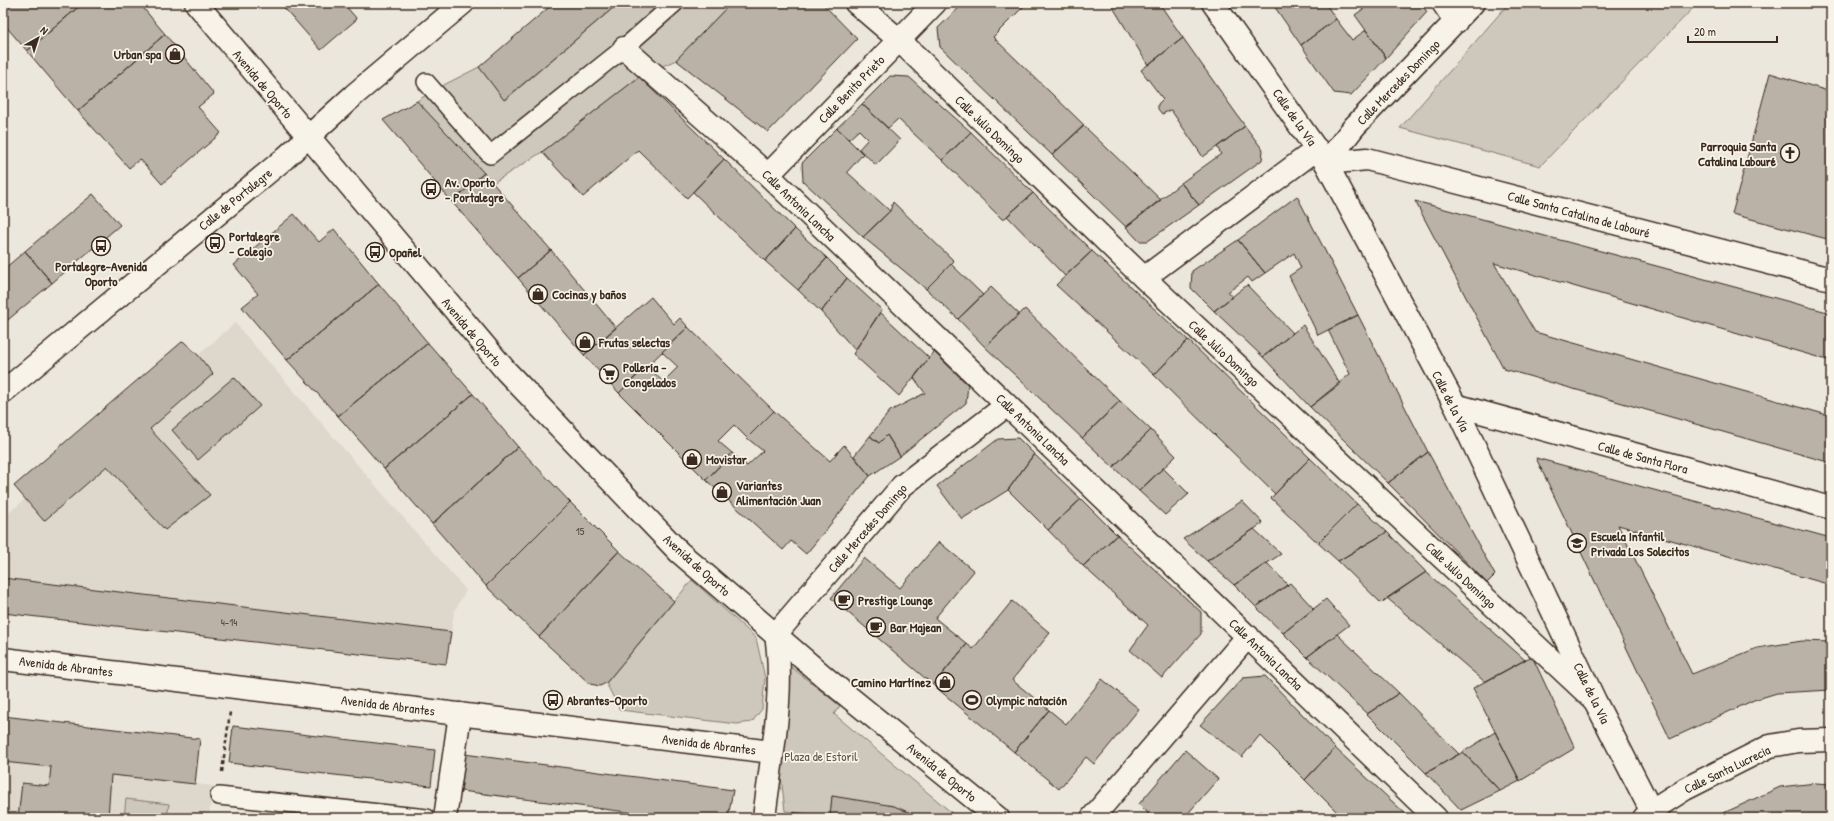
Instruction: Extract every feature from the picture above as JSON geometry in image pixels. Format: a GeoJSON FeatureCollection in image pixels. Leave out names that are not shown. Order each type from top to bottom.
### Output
{"type":"FeatureCollection","features":[{"type":"Feature","properties":{"kind":"street","name":"Avenida de Oporto"},"geometry":{"type":"LineString","coordinates":[[196,3],[307,137],[506,371],[679,552],[828,680],[998,818]]}},
{"type":"Feature","properties":{"kind":"street","name":"Calle de Portalegre"},"geometry":{"type":"LineString","coordinates":[[3,392],[284,159],[354,95],[463,3]]}},
{"type":"Feature","properties":{"kind":"street"},"geometry":{"type":"LineString","coordinates":[[426,82],[490,155],[624,48],[675,3]]}},
{"type":"Feature","properties":{"kind":"street","name":"Calle Julio Domingo"},"geometry":{"type":"LineString","coordinates":[[856,3],[898,39],[1144,278],[1595,701]]}},
{"type":"Feature","properties":{"kind":"street","name":"Calle Benito Prieto"},"geometry":{"type":"LineString","coordinates":[[768,175],[898,39],[935,3]]}},
{"type":"Feature","properties":{"kind":"street","name":"Calle de la Vía"},"geometry":{"type":"LineString","coordinates":[[1214,3],[1321,156],[1455,405],[1595,701],[1651,815]]}},
{"type":"Feature","properties":{"kind":"street"},"geometry":{"type":"LineString","coordinates":[[1443,3],[1456,22]]}},
{"type":"Feature","properties":{"kind":"street","name":"Calle Mercedes Domingo"},"geometry":{"type":"LineString","coordinates":[[1144,278],[1321,156],[1354,128],[1473,3]]}},
{"type":"Feature","properties":{"kind":"street","name":"Calle Antonia Lancha"},"geometry":{"type":"LineString","coordinates":[[624,48],[768,175],[1436,818]]}},
{"type":"Feature","properties":{"kind":"street","name":"Calle Santa Catalina de Labouré"},"geometry":{"type":"LineString","coordinates":[[1321,156],[1367,159],[1831,279]]}},
{"type":"Feature","properties":{"kind":"street","name":"Calle Mercedes Domingo"},"geometry":{"type":"LineString","coordinates":[[776,634],[902,486],[1007,404]]}},
{"type":"Feature","properties":{"kind":"street","name":"Calle de Santa Flora"},"geometry":{"type":"LineString","coordinates":[[1455,405],[1831,508]]}},
{"type":"Feature","properties":{"kind":"street"},"geometry":{"type":"LineString","coordinates":[[764,818],[772,752],[779,655],[776,634]]}},
{"type":"Feature","properties":{"kind":"street"},"geometry":{"type":"LineString","coordinates":[[1092,818],[1248,636]]}},
{"type":"Feature","properties":{"kind":"street","name":"Avenida de Abrantes"},"geometry":{"type":"LineString","coordinates":[[3,659],[772,752]]}},
{"type":"Feature","properties":{"kind":"street"},"geometry":{"type":"LineString","coordinates":[[445,818],[460,714]]}},
{"type":"Feature","properties":{"kind":"street","name":"Calle Santa Lucrecia"},"geometry":{"type":"LineString","coordinates":[[1651,815],[1686,789],[1770,746],[1798,741],[1831,740]]}},
{"type":"Feature","properties":{"kind":"street"},"geometry":{"type":"LineString","coordinates":[[219,796],[427,818]]}},
{"type":"Feature","properties":{"kind":"path"},"geometry":{"type":"LineString","coordinates":[[219,796],[233,686]]}},
{"type":"Feature","properties":{"kind":"shaded area"},"geometry":{"type":"Polygon","coordinates":[[[235,323],[466,590],[454,612],[451,632],[3,578],[3,518],[25,499],[14,486],[183,341],[198,355],[235,323]]]}},
{"type":"Feature","properties":{"kind":"shaded area"},"geometry":{"type":"Polygon","coordinates":[[[3,716],[200,739],[196,784],[213,786],[209,818],[3,818],[3,716]]]}},
{"type":"Feature","properties":{"kind":"green space"},"geometry":{"type":"Polygon","coordinates":[[[619,3],[731,3],[676,60],[639,77],[542,152],[493,183],[417,101],[434,90],[479,67],[505,100],[619,3]]]}},
{"type":"Feature","properties":{"kind":"green space"},"geometry":{"type":"Polygon","coordinates":[[[1509,3],[1698,3],[1540,166],[1400,128],[1509,3]]]}},
{"type":"Feature","properties":{"kind":"green space"},"geometry":{"type":"Polygon","coordinates":[[[692,580],[756,638],[765,678],[762,709],[752,722],[737,724],[620,710],[606,683],[692,580]]]}},
{"type":"Feature","properties":{"kind":"green space","name":"Plaza de Estoril"},"geometry":{"type":"Polygon","coordinates":[[[790,666],[840,706],[834,714],[952,813],[947,818],[922,818],[832,796],[830,817],[785,811],[778,749],[790,666]]]}},
{"type":"Feature","properties":{"kind":"green space"},"geometry":{"type":"Polygon","coordinates":[[[126,799],[169,804],[167,818],[124,818],[126,799]]]}},
{"type":"Feature","properties":{"kind":"building"},"geometry":{"type":"Polygon","coordinates":[[[3,3],[83,3],[27,51],[3,23],[3,3]]]}},
{"type":"Feature","properties":{"kind":"building"},"geometry":{"type":"Polygon","coordinates":[[[83,3],[139,3],[165,34],[78,111],[27,51],[83,3]]]}},
{"type":"Feature","properties":{"kind":"building"},"geometry":{"type":"Polygon","coordinates":[[[280,3],[343,3],[357,19],[321,50],[280,3]]]}},
{"type":"Feature","properties":{"kind":"building"},"geometry":{"type":"Polygon","coordinates":[[[554,3],[619,3],[504,100],[479,67],[554,3]]]}},
{"type":"Feature","properties":{"kind":"building"},"geometry":{"type":"Polygon","coordinates":[[[731,3],[822,3],[857,39],[768,132],[676,60],[731,3]]]}},
{"type":"Feature","properties":{"kind":"building"},"geometry":{"type":"Polygon","coordinates":[[[964,3],[1026,4],[993,37],[1084,125],[1052,155],[940,47],[938,28],[964,3]]]}},
{"type":"Feature","properties":{"kind":"building"},"geometry":{"type":"Polygon","coordinates":[[[1159,3],[1183,38],[1148,65],[1111,4],[1159,3]]]}},
{"type":"Feature","properties":{"kind":"building"},"geometry":{"type":"Polygon","coordinates":[[[1272,3],[1325,3],[1336,19],[1301,45],[1272,3]]]}},
{"type":"Feature","properties":{"kind":"building"},"geometry":{"type":"Polygon","coordinates":[[[1363,3],[1421,3],[1427,12],[1386,58],[1355,15],[1366,7],[1363,3]]]}},
{"type":"Feature","properties":{"kind":"building"},"geometry":{"type":"Polygon","coordinates":[[[1336,19],[1352,40],[1366,30],[1386,58],[1351,95],[1334,93],[1301,45],[1336,19]]]}},
{"type":"Feature","properties":{"kind":"building"},"geometry":{"type":"Polygon","coordinates":[[[165,34],[214,94],[198,107],[221,133],[162,184],[140,159],[129,168],[78,111],[165,34]]]}},
{"type":"Feature","properties":{"kind":"building"},"geometry":{"type":"Polygon","coordinates":[[[1183,38],[1245,126],[1203,157],[1171,110],[1162,114],[1158,109],[1158,104],[1163,99],[1141,70],[1183,38]]]}},
{"type":"Feature","properties":{"kind":"building","name":"Parroquia Santa Catalina Labouré"},"geometry":{"type":"Polygon","coordinates":[[[1770,73],[1831,92],[1831,240],[1732,214],[1770,73]]]}},
{"type":"Feature","properties":{"kind":"building"},"geometry":{"type":"Polygon","coordinates":[[[890,76],[909,77],[971,132],[942,160],[898,119],[888,128],[862,104],[890,76]]]}},
{"type":"Feature","properties":{"kind":"building"},"geometry":{"type":"Polygon","coordinates":[[[639,77],[724,159],[687,198],[638,150],[583,197],[542,152],[639,77]]]}},
{"type":"Feature","properties":{"kind":"building"},"geometry":{"type":"Polygon","coordinates":[[[417,101],[484,173],[452,202],[383,120],[417,101]]]}},
{"type":"Feature","properties":{"kind":"building"},"geometry":{"type":"Polygon","coordinates":[[[862,104],[900,140],[876,165],[859,149],[868,139],[859,130],[849,139],[837,128],[862,104]]]}},
{"type":"Feature","properties":{"kind":"building"},"geometry":{"type":"Polygon","coordinates":[[[1084,126],[1161,200],[1126,227],[1052,155],[1084,126]]]}},
{"type":"Feature","properties":{"kind":"building"},"geometry":{"type":"Polygon","coordinates":[[[1245,126],[1263,150],[1262,160],[1199,205],[1181,183],[1221,154],[1217,147],[1245,126]]]}},
{"type":"Feature","properties":{"kind":"building"},"geometry":{"type":"Polygon","coordinates":[[[837,128],[863,154],[847,172],[890,211],[863,237],[803,181],[802,163],[837,128]]]}},
{"type":"Feature","properties":{"kind":"building"},"geometry":{"type":"Polygon","coordinates":[[[971,132],[1033,193],[1003,220],[942,160],[971,132]]]}},
{"type":"Feature","properties":{"kind":"building"},"geometry":{"type":"Polygon","coordinates":[[[724,159],[795,229],[765,261],[693,192],[724,159]]]}},
{"type":"Feature","properties":{"kind":"building"},"geometry":{"type":"Polygon","coordinates":[[[484,173],[551,250],[518,278],[452,202],[484,173]]]}},
{"type":"Feature","properties":{"kind":"building"},"geometry":{"type":"Polygon","coordinates":[[[1181,183],[1199,205],[1148,241],[1139,241],[1126,227],[1181,183]]]}},
{"type":"Feature","properties":{"kind":"building"},"geometry":{"type":"Polygon","coordinates":[[[1033,193],[1092,251],[1065,276],[1007,216],[1033,193]]]}},
{"type":"Feature","properties":{"kind":"building"},"geometry":{"type":"Polygon","coordinates":[[[93,194],[120,225],[52,283],[25,251],[93,194]]]}},
{"type":"Feature","properties":{"kind":"building"},"geometry":{"type":"Polygon","coordinates":[[[1297,196],[1358,315],[1318,335],[1289,276],[1301,268],[1294,253],[1265,273],[1238,240],[1297,196]]]}},
{"type":"Feature","properties":{"kind":"building"},"geometry":{"type":"Polygon","coordinates":[[[1415,201],[1831,313],[1831,361],[1494,263],[1535,332],[1831,416],[1831,463],[1504,369],[1415,201]]]}},
{"type":"Feature","properties":{"kind":"building"},"geometry":{"type":"Polygon","coordinates":[[[893,202],[954,261],[926,289],[863,237],[890,211],[893,202]]]}},
{"type":"Feature","properties":{"kind":"building"},"geometry":{"type":"Polygon","coordinates":[[[294,214],[319,242],[334,229],[379,284],[287,360],[242,307],[258,294],[234,265],[294,214]]]}},
{"type":"Feature","properties":{"kind":"building"},"geometry":{"type":"Polygon","coordinates":[[[795,229],[827,258],[798,290],[765,261],[795,229]]]}},
{"type":"Feature","properties":{"kind":"building"},"geometry":{"type":"Polygon","coordinates":[[[1238,240],[1265,273],[1252,282],[1248,277],[1228,292],[1232,297],[1214,311],[1191,288],[1192,271],[1238,240]]]}},
{"type":"Feature","properties":{"kind":"building"},"geometry":{"type":"Polygon","coordinates":[[[551,250],[616,328],[584,355],[518,278],[551,250]]]}},
{"type":"Feature","properties":{"kind":"building"},"geometry":{"type":"Polygon","coordinates":[[[25,251],[52,283],[3,324],[3,270],[25,251]]]}},
{"type":"Feature","properties":{"kind":"building"},"geometry":{"type":"Polygon","coordinates":[[[1092,251],[1188,340],[1154,375],[1056,285],[1092,251]]]}},
{"type":"Feature","properties":{"kind":"building"},"geometry":{"type":"Polygon","coordinates":[[[827,258],[847,278],[821,312],[798,290],[827,258]]]}},
{"type":"Feature","properties":{"kind":"building"},"geometry":{"type":"Polygon","coordinates":[[[951,264],[983,295],[958,319],[926,289],[951,264]]]}},
{"type":"Feature","properties":{"kind":"building"},"geometry":{"type":"Polygon","coordinates":[[[847,278],[882,310],[855,350],[821,312],[847,278]]]}},
{"type":"Feature","properties":{"kind":"building"},"geometry":{"type":"Polygon","coordinates":[[[379,284],[428,343],[338,416],[287,360],[379,284]]]}},
{"type":"Feature","properties":{"kind":"building"},"geometry":{"type":"Polygon","coordinates":[[[1247,285],[1293,333],[1263,357],[1214,311],[1247,285]]]}},
{"type":"Feature","properties":{"kind":"building"},"geometry":{"type":"Polygon","coordinates":[[[991,287],[1019,314],[985,347],[958,319],[991,287]]]}},
{"type":"Feature","properties":{"kind":"building"},"geometry":{"type":"Polygon","coordinates":[[[651,297],[674,324],[680,318],[688,327],[619,393],[584,355],[651,297]]]}},
{"type":"Feature","properties":{"kind":"building"},"geometry":{"type":"Polygon","coordinates":[[[1025,309],[1120,401],[1082,438],[985,347],[1025,309]]]}},
{"type":"Feature","properties":{"kind":"building"},"geometry":{"type":"Polygon","coordinates":[[[880,312],[929,358],[899,396],[853,354],[880,312]]]}},
{"type":"Feature","properties":{"kind":"building"},"geometry":{"type":"Polygon","coordinates":[[[1358,315],[1428,452],[1388,483],[1310,407],[1350,374],[1328,330],[1358,315]]]}},
{"type":"Feature","properties":{"kind":"building"},"geometry":{"type":"Polygon","coordinates":[[[1303,325],[1340,384],[1310,407],[1263,357],[1303,325]]]}},
{"type":"Feature","properties":{"kind":"building"},"geometry":{"type":"Polygon","coordinates":[[[688,327],[774,411],[747,438],[734,425],[718,441],[732,453],[706,480],[619,393],[647,365],[663,382],[678,367],[662,352],[688,327]]]}},
{"type":"Feature","properties":{"kind":"building"},"geometry":{"type":"Polygon","coordinates":[[[1188,340],[1310,458],[1275,494],[1154,375],[1188,340]]]}},
{"type":"Feature","properties":{"kind":"building"},"geometry":{"type":"Polygon","coordinates":[[[183,341],[198,355],[213,374],[150,429],[210,495],[165,530],[107,466],[44,521],[14,486],[183,341]]]}},
{"type":"Feature","properties":{"kind":"building"},"geometry":{"type":"Polygon","coordinates":[[[428,343],[473,394],[384,469],[338,416],[428,343]]]}},
{"type":"Feature","properties":{"kind":"building"},"geometry":{"type":"Polygon","coordinates":[[[934,352],[968,385],[966,403],[900,456],[887,435],[879,443],[870,436],[890,411],[925,393],[914,378],[934,352]]]}},
{"type":"Feature","properties":{"kind":"building"},"geometry":{"type":"Polygon","coordinates":[[[234,377],[260,406],[198,460],[172,430],[234,377]]]}},
{"type":"Feature","properties":{"kind":"building"},"geometry":{"type":"Polygon","coordinates":[[[473,394],[518,447],[432,524],[384,469],[473,394]]]}},
{"type":"Feature","properties":{"kind":"building"},"geometry":{"type":"Polygon","coordinates":[[[1120,401],[1151,430],[1113,467],[1082,438],[1120,401]]]}},
{"type":"Feature","properties":{"kind":"building"},"geometry":{"type":"Polygon","coordinates":[[[774,411],[830,461],[844,445],[870,476],[806,554],[791,541],[783,550],[706,480],[732,453],[747,466],[763,451],[747,438],[774,411]]]}},
{"type":"Feature","properties":{"kind":"building"},"geometry":{"type":"Polygon","coordinates":[[[1151,430],[1176,456],[1139,491],[1113,467],[1151,430]]]}},
{"type":"Feature","properties":{"kind":"building"},"geometry":{"type":"Polygon","coordinates":[[[887,435],[900,456],[870,476],[854,456],[870,436],[879,443],[887,435]]]}},
{"type":"Feature","properties":{"kind":"building"},"geometry":{"type":"Polygon","coordinates":[[[1018,438],[1034,454],[1008,490],[962,519],[937,486],[998,439],[1018,438]]]}},
{"type":"Feature","properties":{"kind":"building"},"geometry":{"type":"Polygon","coordinates":[[[518,447],[570,502],[486,586],[432,524],[518,447]]]}},
{"type":"Feature","properties":{"kind":"building"},"geometry":{"type":"Polygon","coordinates":[[[1428,452],[1495,575],[1487,583],[1388,483],[1428,452]]]}},
{"type":"Feature","properties":{"kind":"building"},"geometry":{"type":"Polygon","coordinates":[[[1034,454],[1081,499],[1048,530],[1008,490],[1034,454]]]}},
{"type":"Feature","properties":{"kind":"building"},"geometry":{"type":"Polygon","coordinates":[[[1310,458],[1357,504],[1318,543],[1271,498],[1310,458]]]}},
{"type":"Feature","properties":{"kind":"building"},"geometry":{"type":"Polygon","coordinates":[[[1536,458],[1831,538],[1831,585],[1618,525],[1692,674],[1757,648],[1802,641],[1831,642],[1831,690],[1777,693],[1754,700],[1670,739],[1536,458]]]}},
{"type":"Feature","properties":{"kind":"building"},"geometry":{"type":"Polygon","coordinates":[[[1163,468],[1189,494],[1165,515],[1139,491],[1163,468]]]}},
{"type":"Feature","properties":{"kind":"building"},"geometry":{"type":"Polygon","coordinates":[[[1081,499],[1117,535],[1083,566],[1048,530],[1081,499]]]}},
{"type":"Feature","properties":{"kind":"building"},"geometry":{"type":"Polygon","coordinates":[[[1242,501],[1263,523],[1207,561],[1183,539],[1242,501]]]}},
{"type":"Feature","properties":{"kind":"building"},"geometry":{"type":"Polygon","coordinates":[[[570,502],[619,551],[539,637],[486,586],[570,502]]]}},
{"type":"Feature","properties":{"kind":"building"},"geometry":{"type":"Polygon","coordinates":[[[1357,504],[1387,532],[1338,561],[1318,543],[1357,504]]]}},
{"type":"Feature","properties":{"kind":"building"},"geometry":{"type":"Polygon","coordinates":[[[1254,529],[1281,554],[1234,585],[1207,561],[1254,529]]]}},
{"type":"Feature","properties":{"kind":"building"},"geometry":{"type":"Polygon","coordinates":[[[1387,532],[1426,572],[1381,603],[1338,561],[1387,532]]]}},
{"type":"Feature","properties":{"kind":"building"},"geometry":{"type":"Polygon","coordinates":[[[1117,535],[1201,612],[1201,634],[1162,678],[1130,650],[1148,625],[1083,566],[1117,535]]]}},
{"type":"Feature","properties":{"kind":"building"},"geometry":{"type":"Polygon","coordinates":[[[939,542],[974,571],[935,618],[967,644],[933,685],[831,598],[864,558],[900,588],[939,542]]]}},
{"type":"Feature","properties":{"kind":"building"},"geometry":{"type":"Polygon","coordinates":[[[619,551],[674,601],[606,683],[600,686],[590,684],[539,637],[619,551]]]}},
{"type":"Feature","properties":{"kind":"building"},"geometry":{"type":"Polygon","coordinates":[[[1267,563],[1288,585],[1256,607],[1234,585],[1267,563]]]}},
{"type":"Feature","properties":{"kind":"building"},"geometry":{"type":"Polygon","coordinates":[[[1426,572],[1525,660],[1485,682],[1387,598],[1426,572]]]}},
{"type":"Feature","properties":{"kind":"building"},"geometry":{"type":"Polygon","coordinates":[[[3,578],[451,632],[446,664],[3,613],[3,578]]]}},
{"type":"Feature","properties":{"kind":"building"},"geometry":{"type":"Polygon","coordinates":[[[1290,583],[1314,609],[1283,633],[1256,607],[1290,583]]]}},
{"type":"Feature","properties":{"kind":"building"},"geometry":{"type":"Polygon","coordinates":[[[1326,599],[1349,625],[1307,657],[1283,633],[1326,599]]]}},
{"type":"Feature","properties":{"kind":"building"},"geometry":{"type":"Polygon","coordinates":[[[1012,601],[1050,633],[1012,680],[1049,710],[1014,752],[933,685],[967,644],[973,649],[1012,601]]]}},
{"type":"Feature","properties":{"kind":"building"},"geometry":{"type":"Polygon","coordinates":[[[1337,634],[1399,693],[1367,714],[1307,657],[1337,634]]]}},
{"type":"Feature","properties":{"kind":"building"},"geometry":{"type":"Polygon","coordinates":[[[1532,656],[1575,748],[1520,781],[1473,688],[1532,656]]]}},
{"type":"Feature","properties":{"kind":"building"},"geometry":{"type":"Polygon","coordinates":[[[1265,676],[1335,748],[1305,780],[1260,735],[1242,757],[1200,725],[1243,678],[1265,676]]]}},
{"type":"Feature","properties":{"kind":"building"},"geometry":{"type":"Polygon","coordinates":[[[1102,679],[1139,709],[1094,764],[1086,757],[1059,789],[1014,752],[1049,710],[1066,724],[1102,679]]]}},
{"type":"Feature","properties":{"kind":"building"},"geometry":{"type":"Polygon","coordinates":[[[1399,693],[1459,754],[1426,773],[1367,714],[1399,693]]]}},
{"type":"Feature","properties":{"kind":"building"},"geometry":{"type":"Polygon","coordinates":[[[3,716],[200,739],[195,784],[111,775],[108,818],[18,818],[22,783],[49,786],[51,767],[3,762],[3,716]]]}},
{"type":"Feature","properties":{"kind":"building"},"geometry":{"type":"Polygon","coordinates":[[[233,726],[435,750],[431,786],[229,763],[233,726]]]}},
{"type":"Feature","properties":{"kind":"building"},"geometry":{"type":"Polygon","coordinates":[[[1495,732],[1520,781],[1500,791],[1463,752],[1495,732]]]}},
{"type":"Feature","properties":{"kind":"building"},"geometry":{"type":"Polygon","coordinates":[[[1335,748],[1410,818],[1343,818],[1305,780],[1335,748]]]}},
{"type":"Feature","properties":{"kind":"building"},"geometry":{"type":"Polygon","coordinates":[[[1185,750],[1218,779],[1184,818],[1144,818],[1148,813],[1139,804],[1185,750]]]}},
{"type":"Feature","properties":{"kind":"building"},"geometry":{"type":"Polygon","coordinates":[[[1463,752],[1500,791],[1461,810],[1426,773],[1463,752]]]}},
{"type":"Feature","properties":{"kind":"building"},"geometry":{"type":"Polygon","coordinates":[[[464,754],[733,790],[728,818],[674,818],[461,791],[464,754]]]}},
{"type":"Feature","properties":{"kind":"building"},"geometry":{"type":"Polygon","coordinates":[[[1816,783],[1831,784],[1831,818],[1713,818],[1780,787],[1816,783]]]}},
{"type":"Feature","properties":{"kind":"building"},"geometry":{"type":"Polygon","coordinates":[[[832,796],[894,806],[922,818],[792,818],[793,813],[830,817],[832,796]]]}},
{"type":"Feature","properties":{"kind":"building"},"geometry":{"type":"Polygon","coordinates":[[[1261,811],[1269,818],[1255,818],[1261,811]]]}},
{"type":"Feature","properties":{"kind":"place","name":"Urban spa"},"geometry":{"type":"Point","coordinates":[175,54]}},
{"type":"Feature","properties":{"kind":"place","name":"Parroquia Santa Catalina Labouré"},"geometry":{"type":"Point","coordinates":[1790,153]}},
{"type":"Feature","properties":{"kind":"place","name":"Av. Oporto - Portalegre"},"geometry":{"type":"Point","coordinates":[431,189]}},
{"type":"Feature","properties":{"kind":"place","name":"Portalegre - Colegio"},"geometry":{"type":"Point","coordinates":[215,243]}},
{"type":"Feature","properties":{"kind":"place","name":"Portalegre-Avenida Oporto"},"geometry":{"type":"Point","coordinates":[101,246]}},
{"type":"Feature","properties":{"kind":"place","name":"Opañel"},"geometry":{"type":"Point","coordinates":[375,252]}},
{"type":"Feature","properties":{"kind":"place","name":"Cocinas y baños"},"geometry":{"type":"Point","coordinates":[538,294]}},
{"type":"Feature","properties":{"kind":"place","name":"Frutas selectas"},"geometry":{"type":"Point","coordinates":[585,342]}},
{"type":"Feature","properties":{"kind":"place","name":"Pollería - Congelados"},"geometry":{"type":"Point","coordinates":[609,374]}},
{"type":"Feature","properties":{"kind":"place","name":"Movistar"},"geometry":{"type":"Point","coordinates":[692,459]}},
{"type":"Feature","properties":{"kind":"place","name":"Variantes Alimentación Juan"},"geometry":{"type":"Point","coordinates":[722,492]}},
{"type":"Feature","properties":{"kind":"place","name":"Escuela Infantil Privada Los Solecitos"},"geometry":{"type":"Point","coordinates":[1577,543]}},
{"type":"Feature","properties":{"kind":"place","name":"Prestige Lounge"},"geometry":{"type":"Point","coordinates":[844,600]}},
{"type":"Feature","properties":{"kind":"place","name":"Bar Majean"},"geometry":{"type":"Point","coordinates":[876,627]}},
{"type":"Feature","properties":{"kind":"place","name":"Camino Martínez"},"geometry":{"type":"Point","coordinates":[945,682]}},
{"type":"Feature","properties":{"kind":"place","name":"Abrantes-Oporto"},"geometry":{"type":"Point","coordinates":[553,700]}},
{"type":"Feature","properties":{"kind":"place","name":"Olympic natación"},"geometry":{"type":"Point","coordinates":[972,700]}}]}
